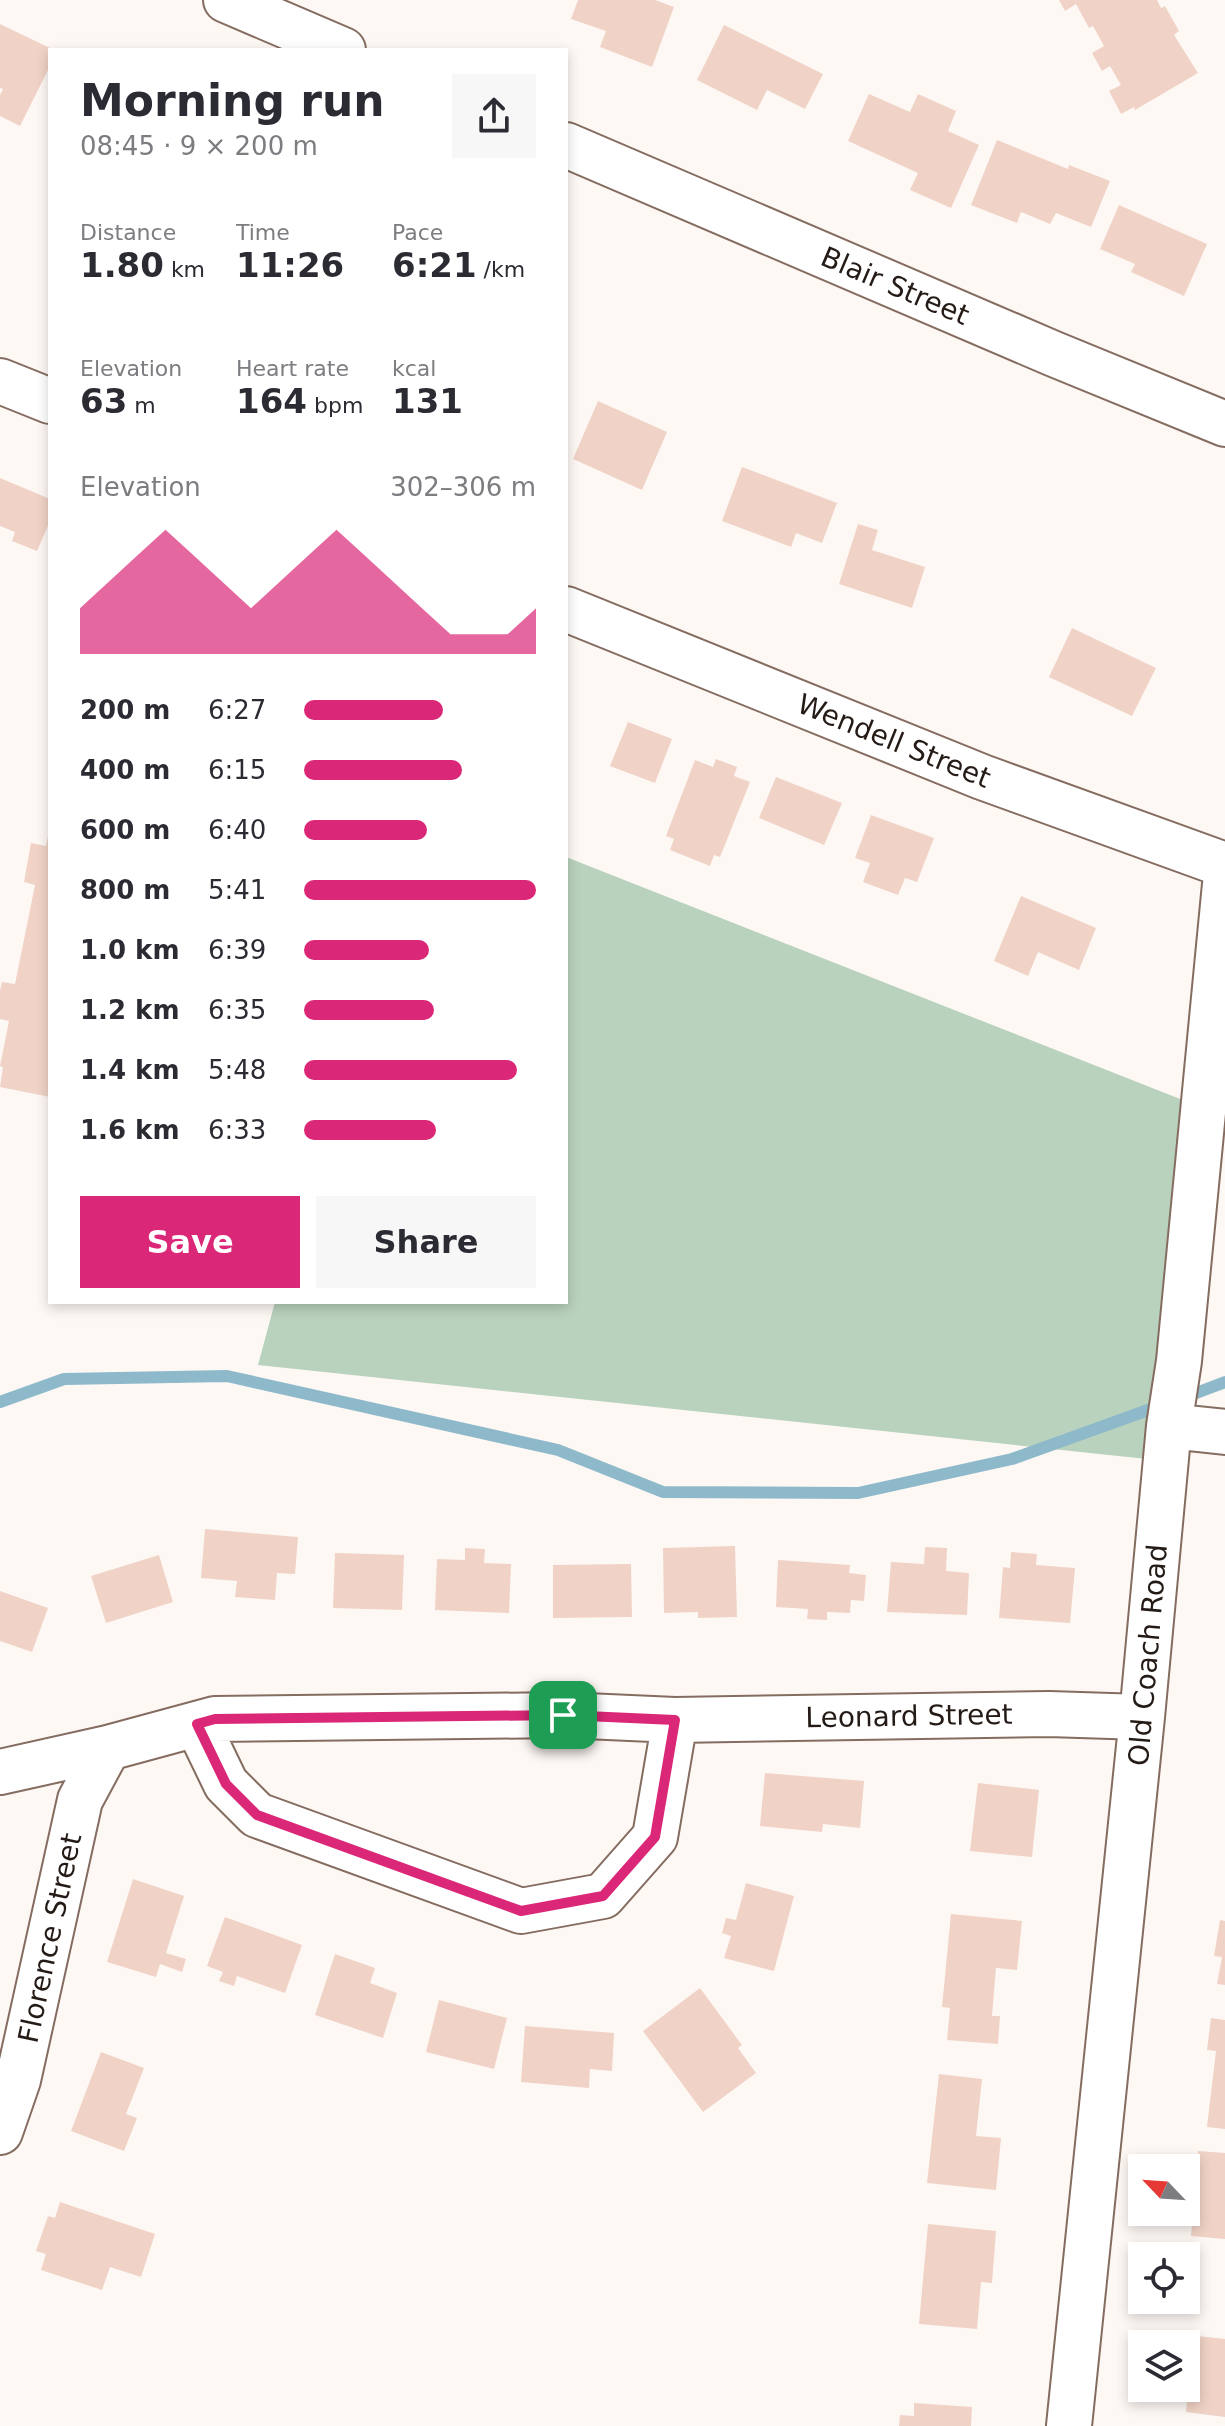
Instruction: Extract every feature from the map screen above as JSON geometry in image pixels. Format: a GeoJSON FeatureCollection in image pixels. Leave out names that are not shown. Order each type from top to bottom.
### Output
{"type":"FeatureCollection","features":[{"type":"Feature","properties":{"kind":"street"},"geometry":{"type":"LineString","coordinates":[[226,0],[338,48]]}},
{"type":"Feature","properties":{"kind":"street","name":"Blair Street"},"geometry":{"type":"LineString","coordinates":[[568,146],[1225,424]]}},
{"type":"Feature","properties":{"kind":"street"},"geometry":{"type":"LineString","coordinates":[[0,381],[48,400]]}},
{"type":"Feature","properties":{"kind":"street","name":"Wendell Street"},"geometry":{"type":"LineString","coordinates":[[568,610],[982,777],[1225,865]]}},
{"type":"Feature","properties":{"kind":"street","name":"Old Coach Road"},"geometry":{"type":"LineString","coordinates":[[1069,2426],[1225,884]]}},
{"type":"Feature","properties":{"kind":"street"},"geometry":{"type":"LineString","coordinates":[[1169,1426],[1225,1432]]}},
{"type":"Feature","properties":{"kind":"street","name":"Leonard Street"},"geometry":{"type":"LineString","coordinates":[[0,1772],[108,1748],[215,1719],[563,1715],[675,1720],[1049,1714],[1142,1717]]}},
{"type":"Feature","properties":{"kind":"street"},"geometry":{"type":"LineString","coordinates":[[197,1724],[226,1784],[257,1815],[521,1911],[603,1896],[655,1837],[675,1720]]}},
{"type":"Feature","properties":{"kind":"street","name":"Florence Street"},"geometry":{"type":"LineString","coordinates":[[0,2132],[18,2080],[80,1800],[108,1748]]}},
{"type":"Feature","properties":{"kind":"green space"},"geometry":{"type":"Polygon","coordinates":[[[568,858],[1203,1108],[1166,1461],[258,1365],[274,1304],[568,1304],[568,858]]]}},
{"type":"Feature","properties":{"kind":"building"},"geometry":{"type":"Polygon","coordinates":[[[578,0],[655,0],[674,7],[652,67],[600,47],[606,31],[571,19],[578,0]]]}},
{"type":"Feature","properties":{"kind":"building"},"geometry":{"type":"Polygon","coordinates":[[[1059,0],[1157,0],[1161,8],[1165,6],[1179,31],[1174,35],[1198,73],[1135,110],[1134,107],[1121,114],[1109,91],[1121,85],[1110,66],[1102,71],[1092,53],[1104,46],[1093,26],[1089,28],[1076,4],[1065,11],[1059,0]]]}},
{"type":"Feature","properties":{"kind":"building"},"geometry":{"type":"Polygon","coordinates":[[[0,24],[50,48],[48,70],[20,126],[0,116],[3,89],[0,88],[0,24]]]}},
{"type":"Feature","properties":{"kind":"building"},"geometry":{"type":"Polygon","coordinates":[[[724,25],[823,74],[805,109],[767,90],[757,110],[697,80],[724,25]]]}},
{"type":"Feature","properties":{"kind":"building"},"geometry":{"type":"Polygon","coordinates":[[[869,94],[910,112],[918,94],[956,111],[948,131],[979,145],[951,208],[910,190],[918,173],[848,141],[869,94]]]}},
{"type":"Feature","properties":{"kind":"building"},"geometry":{"type":"Polygon","coordinates":[[[997,140],[1068,169],[1069,165],[1110,181],[1091,227],[1056,213],[1050,224],[1021,212],[1017,223],[971,205],[997,140]]]}},
{"type":"Feature","properties":{"kind":"building"},"geometry":{"type":"Polygon","coordinates":[[[1119,205],[1207,244],[1184,296],[1131,272],[1135,264],[1100,249],[1119,205]]]}},
{"type":"Feature","properties":{"kind":"building"},"geometry":{"type":"Polygon","coordinates":[[[598,401],[667,432],[642,490],[573,459],[598,401]]]}},
{"type":"Feature","properties":{"kind":"building"},"geometry":{"type":"Polygon","coordinates":[[[742,467],[837,503],[822,543],[796,533],[791,547],[722,521],[742,467]]]}},
{"type":"Feature","properties":{"kind":"building"},"geometry":{"type":"Polygon","coordinates":[[[0,478],[48,498],[48,526],[37,551],[12,541],[15,532],[0,526],[0,478]]]}},
{"type":"Feature","properties":{"kind":"building"},"geometry":{"type":"Polygon","coordinates":[[[858,524],[878,530],[872,550],[925,567],[912,608],[839,584],[858,524]]]}},
{"type":"Feature","properties":{"kind":"building"},"geometry":{"type":"Polygon","coordinates":[[[1072,628],[1156,668],[1132,716],[1049,677],[1072,628]]]}},
{"type":"Feature","properties":{"kind":"building"},"geometry":{"type":"Polygon","coordinates":[[[628,722],[672,739],[655,783],[610,766],[628,722]]]}},
{"type":"Feature","properties":{"kind":"building"},"geometry":{"type":"Polygon","coordinates":[[[716,759],[737,767],[734,776],[750,782],[720,857],[714,855],[710,866],[670,850],[674,839],[666,836],[695,760],[713,767],[716,759]]]}},
{"type":"Feature","properties":{"kind":"building"},"geometry":{"type":"Polygon","coordinates":[[[776,777],[842,803],[824,845],[759,818],[776,777]]]}},
{"type":"Feature","properties":{"kind":"building"},"geometry":{"type":"Polygon","coordinates":[[[871,815],[934,838],[917,882],[905,878],[898,895],[863,882],[870,863],[855,858],[871,815]]]}},
{"type":"Feature","properties":{"kind":"building"},"geometry":{"type":"Polygon","coordinates":[[[48,836],[48,1097],[0,1087],[3,1067],[0,1066],[9,1021],[0,1019],[0,991],[2,982],[15,984],[35,885],[24,882],[31,843],[46,846],[48,836]]]}},
{"type":"Feature","properties":{"kind":"building"},"geometry":{"type":"Polygon","coordinates":[[[1021,896],[1096,928],[1079,970],[1038,952],[1028,976],[994,961],[1021,896]]]}},
{"type":"Feature","properties":{"kind":"building"},"geometry":{"type":"Polygon","coordinates":[[[205,1529],[298,1537],[295,1574],[277,1573],[275,1600],[235,1597],[237,1581],[201,1578],[205,1529]]]}},
{"type":"Feature","properties":{"kind":"building"},"geometry":{"type":"Polygon","coordinates":[[[735,1546],[737,1617],[698,1618],[698,1612],[664,1613],[663,1548],[735,1546]]]}},
{"type":"Feature","properties":{"kind":"building"},"geometry":{"type":"Polygon","coordinates":[[[925,1547],[947,1548],[946,1571],[969,1573],[967,1615],[887,1612],[891,1562],[924,1564],[925,1547]]]}},
{"type":"Feature","properties":{"kind":"building"},"geometry":{"type":"Polygon","coordinates":[[[465,1548],[485,1549],[484,1563],[511,1564],[509,1613],[435,1610],[437,1559],[465,1560],[465,1548]]]}},
{"type":"Feature","properties":{"kind":"building"},"geometry":{"type":"Polygon","coordinates":[[[1011,1552],[1037,1554],[1036,1565],[1075,1568],[1070,1623],[999,1618],[1003,1567],[1010,1568],[1011,1552]]]}},
{"type":"Feature","properties":{"kind":"building"},"geometry":{"type":"Polygon","coordinates":[[[335,1553],[404,1555],[402,1610],[333,1608],[335,1553]]]}},
{"type":"Feature","properties":{"kind":"building"},"geometry":{"type":"Polygon","coordinates":[[[159,1555],[173,1602],[106,1623],[91,1576],[159,1555]]]}},
{"type":"Feature","properties":{"kind":"building"},"geometry":{"type":"Polygon","coordinates":[[[778,1560],[850,1565],[849,1573],[866,1575],[864,1601],[851,1600],[850,1613],[827,1612],[827,1620],[807,1619],[808,1609],[776,1607],[778,1560]]]}},
{"type":"Feature","properties":{"kind":"building"},"geometry":{"type":"Polygon","coordinates":[[[631,1564],[632,1617],[553,1618],[553,1565],[631,1564]]]}},
{"type":"Feature","properties":{"kind":"building"},"geometry":{"type":"Polygon","coordinates":[[[0,1591],[48,1608],[32,1652],[0,1641],[0,1591]]]}},
{"type":"Feature","properties":{"kind":"building"},"geometry":{"type":"Polygon","coordinates":[[[765,1773],[864,1781],[860,1828],[823,1824],[822,1832],[760,1826],[765,1773]]]}},
{"type":"Feature","properties":{"kind":"building"},"geometry":{"type":"Polygon","coordinates":[[[978,1783],[1039,1790],[1032,1857],[970,1851],[978,1783]]]}},
{"type":"Feature","properties":{"kind":"building"},"geometry":{"type":"Polygon","coordinates":[[[133,1879],[184,1896],[166,1953],[186,1959],[182,1972],[160,1964],[156,1977],[107,1962],[133,1879]]]}},
{"type":"Feature","properties":{"kind":"building"},"geometry":{"type":"Polygon","coordinates":[[[746,1883],[794,1896],[774,1971],[724,1958],[731,1936],[722,1933],[726,1918],[736,1920],[746,1883]]]}},
{"type":"Feature","properties":{"kind":"building"},"geometry":{"type":"Polygon","coordinates":[[[951,1914],[1022,1921],[1017,1970],[996,1968],[992,2016],[1000,2016],[998,2044],[947,2040],[950,2008],[942,2007],[951,1914]]]}},
{"type":"Feature","properties":{"kind":"building"},"geometry":{"type":"Polygon","coordinates":[[[225,1917],[302,1945],[285,1993],[237,1976],[234,1986],[219,1981],[223,1972],[207,1966],[225,1917]]]}},
{"type":"Feature","properties":{"kind":"building"},"geometry":{"type":"Polygon","coordinates":[[[1220,1920],[1225,1921],[1225,1985],[1217,1984],[1222,1957],[1214,1956],[1220,1920]]]}},
{"type":"Feature","properties":{"kind":"building"},"geometry":{"type":"Polygon","coordinates":[[[335,1954],[375,1968],[370,1983],[397,1993],[383,2038],[315,2015],[335,1954]]]}},
{"type":"Feature","properties":{"kind":"building"},"geometry":{"type":"Polygon","coordinates":[[[700,1988],[742,2045],[738,2048],[756,2073],[703,2112],[643,2031],[700,1988]]]}},
{"type":"Feature","properties":{"kind":"building"},"geometry":{"type":"Polygon","coordinates":[[[439,2000],[507,2018],[494,2069],[426,2052],[439,2000]]]}},
{"type":"Feature","properties":{"kind":"building"},"geometry":{"type":"Polygon","coordinates":[[[1211,2018],[1225,2020],[1225,2129],[1207,2127],[1216,2051],[1207,2050],[1211,2018]]]}},
{"type":"Feature","properties":{"kind":"building"},"geometry":{"type":"Polygon","coordinates":[[[525,2026],[614,2033],[612,2071],[590,2069],[589,2088],[521,2082],[525,2026]]]}},
{"type":"Feature","properties":{"kind":"building"},"geometry":{"type":"Polygon","coordinates":[[[101,2052],[144,2068],[126,2114],[137,2118],[124,2151],[71,2131],[101,2052]]]}},
{"type":"Feature","properties":{"kind":"building"},"geometry":{"type":"Polygon","coordinates":[[[939,2074],[982,2079],[976,2136],[1001,2138],[996,2190],[927,2183],[939,2074]]]}},
{"type":"Feature","properties":{"kind":"building"},"geometry":{"type":"Polygon","coordinates":[[[1198,2151],[1225,2153],[1225,2239],[1191,2236],[1192,2226],[1200,2226],[1198,2151]]]}},
{"type":"Feature","properties":{"kind":"building"},"geometry":{"type":"Polygon","coordinates":[[[60,2202],[155,2234],[141,2277],[110,2267],[102,2290],[41,2270],[46,2254],[36,2251],[48,2216],[55,2218],[60,2202]]]}},
{"type":"Feature","properties":{"kind":"building"},"geometry":{"type":"Polygon","coordinates":[[[928,2224],[996,2231],[992,2283],[981,2282],[977,2329],[919,2324],[928,2224]]]}},
{"type":"Feature","properties":{"kind":"building"},"geometry":{"type":"Polygon","coordinates":[[[1200,2336],[1225,2339],[1225,2417],[1186,2412],[1187,2402],[1200,2402],[1200,2336]]]}},
{"type":"Feature","properties":{"kind":"building"},"geometry":{"type":"Polygon","coordinates":[[[914,2403],[972,2407],[971,2426],[899,2426],[900,2415],[914,2416],[914,2403]]]}},
{"type":"Feature","properties":{"kind":"waterway"},"geometry":{"type":"LineString","coordinates":[[0,1402],[64,1379],[227,1376],[558,1450],[663,1492],[858,1493],[1012,1459],[1162,1405]]}},
{"type":"Feature","properties":{"kind":"waterway"},"geometry":{"type":"LineString","coordinates":[[1183,1398],[1225,1382]]}},
{"type":"Feature","properties":{"kind":"route"},"geometry":{"type":"LineString","coordinates":[[563,1715],[675,1720],[655,1837],[603,1896],[521,1911],[257,1815],[226,1784],[197,1724],[215,1719],[563,1715]]}}]}
